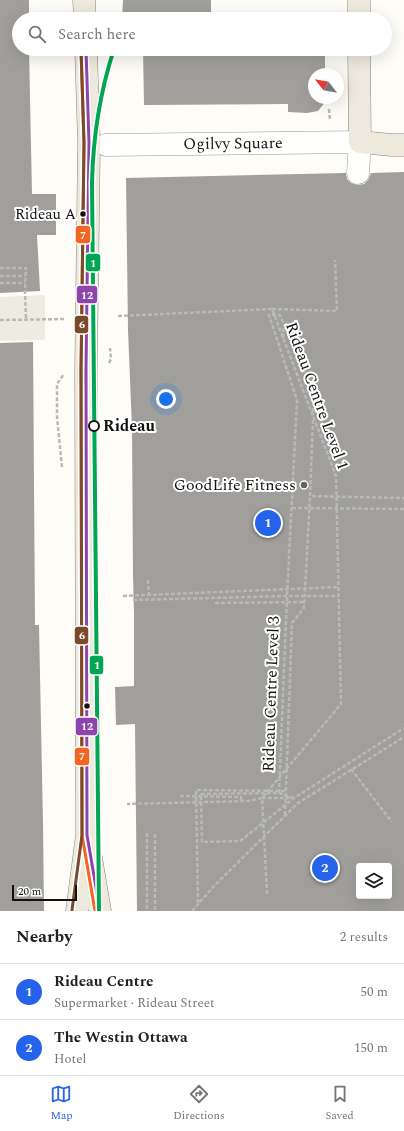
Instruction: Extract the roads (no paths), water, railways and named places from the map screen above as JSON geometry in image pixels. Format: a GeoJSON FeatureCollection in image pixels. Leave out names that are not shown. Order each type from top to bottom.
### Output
{"type":"FeatureCollection","features":[{"type":"Feature","properties":{"kind":"main road"},"geometry":{"type":"LineString","coordinates":[[84,0],[85,12]]}},
{"type":"Feature","properties":{"kind":"main road"},"geometry":{"type":"LineString","coordinates":[[359,0],[359,12]]}},
{"type":"Feature","properties":{"kind":"main road"},"geometry":{"type":"LineString","coordinates":[[77,911],[87,835],[86,393],[89,143],[86,56]]}},
{"type":"Feature","properties":{"kind":"main road"},"geometry":{"type":"LineString","coordinates":[[359,56],[360,142],[404,145]]}},
{"type":"Feature","properties":{"kind":"main road"},"geometry":{"type":"LineString","coordinates":[[87,835],[100,911]]}},
{"type":"Feature","properties":{"kind":"street","name":"Ogilvy Square"},"geometry":{"type":"LineString","coordinates":[[106,145],[360,142]]}},
{"type":"Feature","properties":{"kind":"street"},"geometry":{"type":"LineString","coordinates":[[358,173],[360,142]]}},
{"type":"Feature","properties":{"kind":"rail line","name":"1"},"geometry":{"type":"LineString","coordinates":[[99,911],[92,183],[98,115],[112,56]]}},
{"type":"Feature","properties":{"kind":"place","name":"Rideau A"},"geometry":{"type":"Point","coordinates":[83,214]}},
{"type":"Feature","properties":{"kind":"place","name":"Rideau"},"geometry":{"type":"Point","coordinates":[94,426]}},
{"type":"Feature","properties":{"kind":"place","name":"GoodLife Fitness"},"geometry":{"type":"Point","coordinates":[304,485]}},
{"type":"Feature","properties":{"kind":"place","name":"Rideau Centre"},"geometry":{"type":"Point","coordinates":[268,523]}},
{"type":"Feature","properties":{"kind":"place","name":"The Westin Ottawa"},"geometry":{"type":"Point","coordinates":[325,868]}}]}
